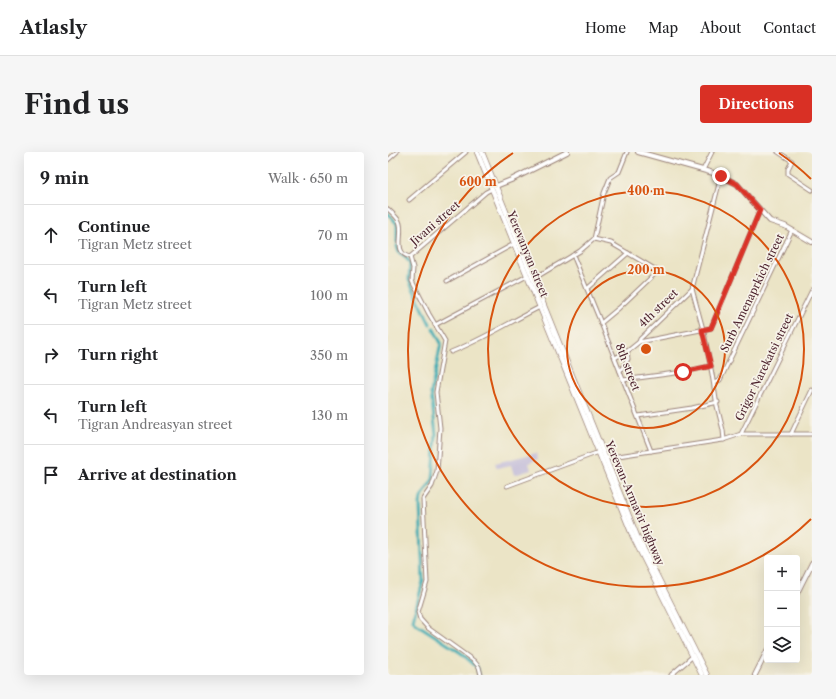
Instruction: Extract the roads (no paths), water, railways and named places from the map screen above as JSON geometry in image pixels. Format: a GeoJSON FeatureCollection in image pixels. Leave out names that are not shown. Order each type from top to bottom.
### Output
{"type":"FeatureCollection","features":[{"type":"Feature","properties":{"kind":"highway","name":"Yerevanyan street"},"geometry":{"type":"LineString","coordinates":[[477,152],[494,187]]}},
{"type":"Feature","properties":{"kind":"highway","name":"Yerevanyan street"},"geometry":{"type":"LineString","coordinates":[[482,152],[494,187],[565,363]]}},
{"type":"Feature","properties":{"kind":"highway","name":"Yerevanyan street"},"geometry":{"type":"LineString","coordinates":[[506,217],[514,244],[530,277],[540,307],[565,363]]}},
{"type":"Feature","properties":{"kind":"highway","name":"Yerevan-Armavir highway"},"geometry":{"type":"LineString","coordinates":[[565,363],[633,538],[691,647]]}},
{"type":"Feature","properties":{"kind":"highway","name":"Yerevan-Armavir highway"},"geometry":{"type":"LineString","coordinates":[[565,363],[637,536],[686,638]]}},
{"type":"Feature","properties":{"kind":"highway"},"geometry":{"type":"LineString","coordinates":[[691,647],[693,656],[702,675]]}},
{"type":"Feature","properties":{"kind":"highway"},"geometry":{"type":"LineString","coordinates":[[691,647],[707,675]]}},
{"type":"Feature","properties":{"kind":"main road"},"geometry":{"type":"LineString","coordinates":[[494,187],[567,152]]}},
{"type":"Feature","properties":{"kind":"main road"},"geometry":{"type":"LineString","coordinates":[[638,152],[703,170],[721,176],[737,184],[770,221],[792,230],[812,242]]}},
{"type":"Feature","properties":{"kind":"main road"},"geometry":{"type":"LineString","coordinates":[[798,591],[812,563]]}},
{"type":"Feature","properties":{"kind":"main road"},"geometry":{"type":"LineString","coordinates":[[755,675],[764,657]]}},
{"type":"Feature","properties":{"kind":"street"},"geometry":{"type":"LineString","coordinates":[[388,160],[397,152]]}},
{"type":"Feature","properties":{"kind":"street"},"geometry":{"type":"LineString","coordinates":[[409,200],[466,152]]}},
{"type":"Feature","properties":{"kind":"street"},"geometry":{"type":"LineString","coordinates":[[435,325],[530,277],[538,276],[580,251],[594,239],[604,193],[610,178],[619,172],[627,152]]}},
{"type":"Feature","properties":{"kind":"street"},"geometry":{"type":"LineString","coordinates":[[703,170],[712,152]]}},
{"type":"Feature","properties":{"kind":"street"},"geometry":{"type":"LineString","coordinates":[[778,152],[792,161],[788,169],[788,174],[812,190]]}},
{"type":"Feature","properties":{"kind":"street"},"geometry":{"type":"LineString","coordinates":[[721,176],[692,288],[711,366],[718,402],[717,406],[723,430],[723,440]]}},
{"type":"Feature","properties":{"kind":"street","name":"Jivani street"},"geometry":{"type":"LineString","coordinates":[[410,257],[486,192],[494,187]]}},
{"type":"Feature","properties":{"kind":"street"},"geometry":{"type":"LineString","coordinates":[[388,209],[399,221],[399,246],[404,254],[410,257],[413,268],[412,280],[445,342],[436,392],[440,428],[437,472],[432,486],[423,499],[426,582],[418,612],[420,619],[428,628],[474,661],[479,667],[482,675]]}},
{"type":"Feature","properties":{"kind":"street"},"geometry":{"type":"LineString","coordinates":[[639,342],[711,328],[760,210]]}},
{"type":"Feature","properties":{"kind":"street","name":"Surb Amenaprkich street"},"geometry":{"type":"LineString","coordinates":[[714,383],[720,380],[792,230]]}},
{"type":"Feature","properties":{"kind":"street"},"geometry":{"type":"LineString","coordinates":[[594,239],[611,243],[658,271],[601,323]]}},
{"type":"Feature","properties":{"kind":"street"},"geometry":{"type":"LineString","coordinates":[[447,281],[514,244]]}},
{"type":"Feature","properties":{"kind":"street"},"geometry":{"type":"LineString","coordinates":[[587,289],[628,253]]}},
{"type":"Feature","properties":{"kind":"street","name":"8th street"},"geometry":{"type":"LineString","coordinates":[[573,255],[651,451]]}},
{"type":"Feature","properties":{"kind":"street","name":"4th street"},"geometry":{"type":"LineString","coordinates":[[615,358],[639,342],[640,339],[692,288]]}},
{"type":"Feature","properties":{"kind":"street","name":"Grigor Narekatsi street"},"geometry":{"type":"LineString","coordinates":[[605,458],[723,440],[741,434],[812,290]]}},
{"type":"Feature","properties":{"kind":"street"},"geometry":{"type":"LineString","coordinates":[[451,352],[486,337],[503,326],[540,307]]}},
{"type":"Feature","properties":{"kind":"street"},"geometry":{"type":"LineString","coordinates":[[620,371],[628,359],[629,350]]}},
{"type":"Feature","properties":{"kind":"street"},"geometry":{"type":"LineString","coordinates":[[624,380],[683,372],[711,366]]}},
{"type":"Feature","properties":{"kind":"street"},"geometry":{"type":"LineString","coordinates":[[791,434],[812,390]]}},
{"type":"Feature","properties":{"kind":"street"},"geometry":{"type":"LineString","coordinates":[[638,416],[692,408],[718,402]]}},
{"type":"Feature","properties":{"kind":"street"},"geometry":{"type":"LineString","coordinates":[[741,434],[812,434]]}},
{"type":"Feature","properties":{"kind":"street"},"geometry":{"type":"LineString","coordinates":[[507,486],[599,452]]}},
{"type":"Feature","properties":{"kind":"street"},"geometry":{"type":"LineString","coordinates":[[671,675],[693,656]]}},
{"type":"Feature","properties":{"kind":"waterway"},"geometry":{"type":"LineString","coordinates":[[388,213],[397,224],[397,242]]}},
{"type":"Feature","properties":{"kind":"waterway"},"geometry":{"type":"LineString","coordinates":[[397,246],[399,253],[407,259],[410,264],[409,280],[430,324]]}},
{"type":"Feature","properties":{"kind":"waterway"},"geometry":{"type":"LineString","coordinates":[[433,328],[441,343],[431,393],[436,435],[433,479],[421,498],[420,504],[423,581],[413,620],[415,623],[461,653],[477,667],[479,675]]}}]}
